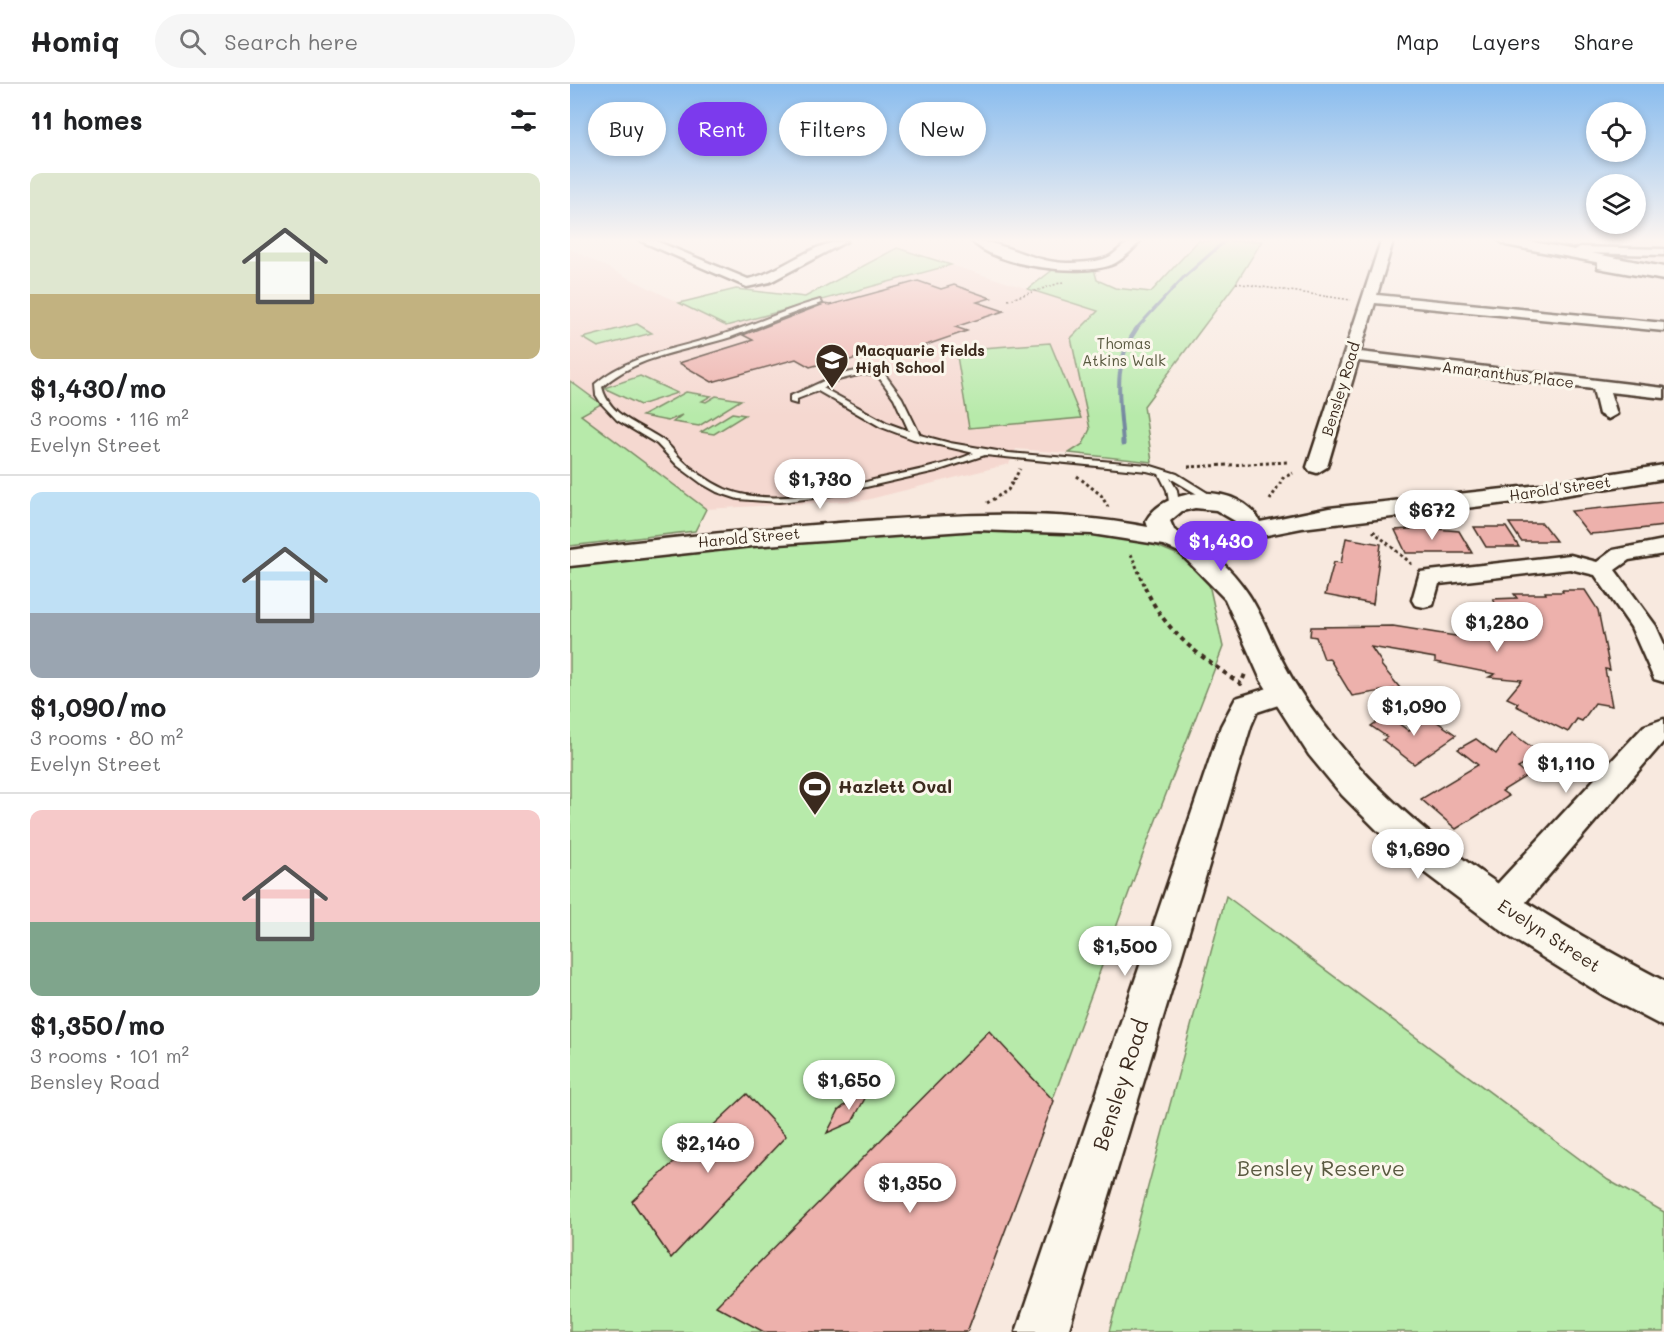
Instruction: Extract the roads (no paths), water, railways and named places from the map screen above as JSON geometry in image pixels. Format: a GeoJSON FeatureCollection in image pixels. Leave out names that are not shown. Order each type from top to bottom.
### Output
{"type":"FeatureCollection","features":[{"type":"Feature","properties":{"kind":"main road","name":"Harold Street"},"geometry":{"type":"LineString","coordinates":[[1072,523],[1179,543],[1220,547],[1246,535],[1300,519],[1357,518],[1532,494],[1664,472]]}},
{"type":"Feature","properties":{"kind":"main road","name":"Harold Street"},"geometry":{"type":"LineString","coordinates":[[570,558],[724,540],[918,524],[1004,520],[1072,523],[1109,521],[1195,501],[1357,518]]}},
{"type":"Feature","properties":{"kind":"main road"},"geometry":{"type":"LineString","coordinates":[[1222,504],[1247,520],[1246,535]]}},
{"type":"Feature","properties":{"kind":"main road"},"geometry":{"type":"LineString","coordinates":[[1170,508],[1158,521],[1163,534],[1179,543]]}},
{"type":"Feature","properties":{"kind":"main road","name":"Evelyn Street"},"geometry":{"type":"LineString","coordinates":[[1244,607],[1246,535]]}},
{"type":"Feature","properties":{"kind":"main road","name":"Evelyn Street"},"geometry":{"type":"LineString","coordinates":[[1179,543],[1216,572],[1244,607],[1265,658],[1284,693],[1321,746],[1377,806],[1433,856],[1500,906],[1560,945],[1664,1005]]}},
{"type":"Feature","properties":{"kind":"street"},"geometry":{"type":"LineString","coordinates":[[1510,299],[1511,312]]}},
{"type":"Feature","properties":{"kind":"street"},"geometry":{"type":"LineString","coordinates":[[1368,300],[1664,327]]}},
{"type":"Feature","properties":{"kind":"street","name":"Bensley Road"},"geometry":{"type":"LineString","coordinates":[[1317,467],[1368,300]]}},
{"type":"Feature","properties":{"kind":"street","name":"Amaranthus Place"},"geometry":{"type":"LineString","coordinates":[[1352,356],[1664,393]]}},
{"type":"Feature","properties":{"kind":"street"},"geometry":{"type":"LineString","coordinates":[[1600,386],[1608,414]]}},
{"type":"Feature","properties":{"kind":"street"},"geometry":{"type":"LineString","coordinates":[[1603,570],[1606,563],[1616,556],[1664,547]]}},
{"type":"Feature","properties":{"kind":"street"},"geometry":{"type":"LineString","coordinates":[[1426,589],[1460,576],[1570,562],[1603,570],[1643,626],[1664,673]]}},
{"type":"Feature","properties":{"kind":"street","name":"Bensley Road"},"geometry":{"type":"LineString","coordinates":[[1042,1332],[1236,726],[1246,705],[1284,693]]}},
{"type":"Feature","properties":{"kind":"street"},"geometry":{"type":"LineString","coordinates":[[1500,906],[1654,733],[1664,729]]}},
{"type":"Feature","properties":{"kind":"lane"},"geometry":{"type":"LineString","coordinates":[[820,302],[775,315],[715,340],[633,363],[605,378],[598,386],[598,394],[616,414],[667,446],[679,463],[720,490],[734,494],[767,498],[815,496],[957,464],[982,453]]}},
{"type":"Feature","properties":{"kind":"lane"},"geometry":{"type":"LineString","coordinates":[[794,402],[793,398],[799,394],[818,388],[831,379],[862,372],[880,374],[898,398],[916,437]]}},
{"type":"Feature","properties":{"kind":"lane"},"geometry":{"type":"LineString","coordinates":[[818,388],[884,424],[916,437],[982,453],[1117,464],[1162,472],[1184,481],[1222,504]]}},
{"type":"Feature","properties":{"kind":"lane"},"geometry":{"type":"LineString","coordinates":[[1162,472],[1172,490],[1170,508]]}},
{"type":"Feature","properties":{"kind":"waterway"},"geometry":{"type":"LineString","coordinates":[[1135,330],[1163,299]]}},
{"type":"Feature","properties":{"kind":"waterway"},"geometry":{"type":"LineString","coordinates":[[1123,443],[1119,398],[1120,369],[1123,355],[1137,328]]}},
{"type":"Feature","properties":{"kind":"place","name":"Macquarie Fields High School"},"geometry":{"type":"Point","coordinates":[832,389]}},
{"type":"Feature","properties":{"kind":"place","name":"Hazlett Oval"},"geometry":{"type":"Point","coordinates":[815,816]}},
{"type":"Feature","properties":{"kind":"park label","name":"Thomas Atkins Walk"},"geometry":{"type":"Point","coordinates":[1124,352]}},
{"type":"Feature","properties":{"kind":"park label","name":"Bensley Reserve"},"geometry":{"type":"Point","coordinates":[1321,1169]}}]}
